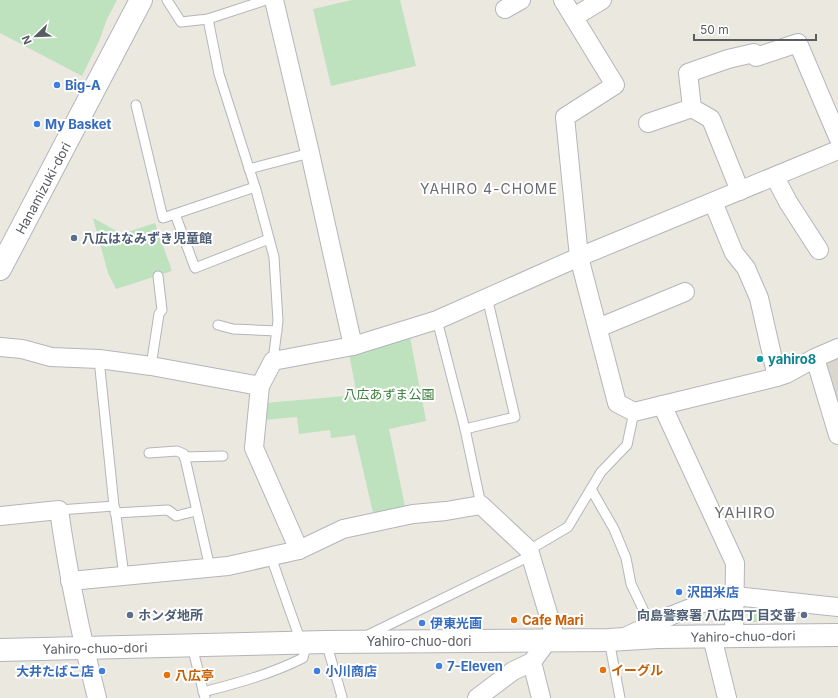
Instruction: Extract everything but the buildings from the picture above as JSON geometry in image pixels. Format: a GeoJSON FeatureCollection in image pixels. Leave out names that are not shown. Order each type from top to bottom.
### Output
{"type":"FeatureCollection","features":[{"type":"Feature","properties":{"kind":"street","name":"Hanamizuki-dori"},"geometry":{"type":"LineString","coordinates":[[0,269],[141,0]]}},
{"type":"Feature","properties":{"kind":"street"},"geometry":{"type":"LineString","coordinates":[[274,0],[353,346]]}},
{"type":"Feature","properties":{"kind":"street"},"geometry":{"type":"LineString","coordinates":[[505,9],[520,0]]}},
{"type":"Feature","properties":{"kind":"street"},"geometry":{"type":"LineString","coordinates":[[563,0],[615,85],[565,118],[579,257],[617,404],[634,412],[777,377],[838,348]]}},
{"type":"Feature","properties":{"kind":"street"},"geometry":{"type":"LineString","coordinates":[[574,17],[602,0]]}},
{"type":"Feature","properties":{"kind":"street"},"geometry":{"type":"LineString","coordinates":[[692,108],[688,73],[728,59],[754,53],[756,57],[798,43],[838,137]]}},
{"type":"Feature","properties":{"kind":"street"},"geometry":{"type":"LineString","coordinates":[[648,123],[692,108],[711,119],[740,191]]}},
{"type":"Feature","properties":{"kind":"street"},"geometry":{"type":"LineString","coordinates":[[299,550],[254,448],[260,386],[273,361],[353,346],[437,320],[579,257],[838,150]]}},
{"type":"Feature","properties":{"kind":"street"},"geometry":{"type":"LineString","coordinates":[[775,177],[788,202],[819,250]]}},
{"type":"Feature","properties":{"kind":"street"},"geometry":{"type":"LineString","coordinates":[[713,202],[734,253],[746,268],[759,298],[777,377]]}},
{"type":"Feature","properties":{"kind":"street"},"geometry":{"type":"LineString","coordinates":[[598,328],[685,292]]}},
{"type":"Feature","properties":{"kind":"street"},"geometry":{"type":"LineString","coordinates":[[0,346],[22,349],[51,357],[99,359],[151,366],[260,386]]}},
{"type":"Feature","properties":{"kind":"street"},"geometry":{"type":"LineString","coordinates":[[815,358],[838,435]]}},
{"type":"Feature","properties":{"kind":"street"},"geometry":{"type":"LineString","coordinates":[[662,405],[735,563],[734,636]]}},
{"type":"Feature","properties":{"kind":"street"},"geometry":{"type":"LineString","coordinates":[[70,582],[210,568],[272,557],[299,550],[343,529],[413,514],[446,511],[480,505],[530,553],[552,640],[532,662],[513,670],[477,698]]}},
{"type":"Feature","properties":{"kind":"street"},"geometry":{"type":"LineString","coordinates":[[0,516],[59,510],[70,582],[84,648],[97,698]]}},
{"type":"Feature","properties":{"kind":"street"},"geometry":{"type":"LineString","coordinates":[[655,632],[670,616],[704,603],[735,596],[838,607]]}},
{"type":"Feature","properties":{"kind":"street","name":"Yahiro-chuo-dori"},"geometry":{"type":"LineString","coordinates":[[0,650],[356,641],[616,639],[655,632],[712,636],[838,635]]}},
{"type":"Feature","properties":{"kind":"street"},"geometry":{"type":"LineString","coordinates":[[712,636],[727,698]]}},
{"type":"Feature","properties":{"kind":"street"},"geometry":{"type":"LineString","coordinates":[[532,662],[541,698]]}},
{"type":"Feature","properties":{"kind":"lane"},"geometry":{"type":"LineString","coordinates":[[167,0],[181,22],[208,19],[266,0]]}},
{"type":"Feature","properties":{"kind":"lane"},"geometry":{"type":"LineString","coordinates":[[208,19],[219,74],[255,187],[274,257],[278,321],[273,361]]}},
{"type":"Feature","properties":{"kind":"lane"},"geometry":{"type":"LineString","coordinates":[[136,105],[163,218],[255,187]]}},
{"type":"Feature","properties":{"kind":"lane"},"geometry":{"type":"LineString","coordinates":[[249,170],[310,153]]}},
{"type":"Feature","properties":{"kind":"lane"},"geometry":{"type":"LineString","coordinates":[[175,214],[195,268],[269,239]]}},
{"type":"Feature","properties":{"kind":"lane"},"geometry":{"type":"LineString","coordinates":[[151,366],[159,314],[162,310],[158,276]]}},
{"type":"Feature","properties":{"kind":"lane"},"geometry":{"type":"LineString","coordinates":[[465,429],[515,417],[487,297]]}},
{"type":"Feature","properties":{"kind":"lane"},"geometry":{"type":"LineString","coordinates":[[437,320],[465,429],[480,505]]}},
{"type":"Feature","properties":{"kind":"lane"},"geometry":{"type":"LineString","coordinates":[[218,325],[233,329],[276,331]]}},
{"type":"Feature","properties":{"kind":"lane"},"geometry":{"type":"LineString","coordinates":[[99,359],[115,509],[124,576]]}},
{"type":"Feature","properties":{"kind":"lane"},"geometry":{"type":"LineString","coordinates":[[356,641],[530,553],[568,527],[601,472],[627,445],[634,412]]}},
{"type":"Feature","properties":{"kind":"lane"},"geometry":{"type":"LineString","coordinates":[[149,453],[177,451],[184,454],[210,568]]}},
{"type":"Feature","properties":{"kind":"lane"},"geometry":{"type":"LineString","coordinates":[[184,456],[223,456]]}},
{"type":"Feature","properties":{"kind":"lane"},"geometry":{"type":"LineString","coordinates":[[591,489],[614,529],[626,558],[631,584],[655,632]]}},
{"type":"Feature","properties":{"kind":"lane"},"geometry":{"type":"LineString","coordinates":[[59,510],[168,510],[176,516],[196,511]]}},
{"type":"Feature","properties":{"kind":"lane"},"geometry":{"type":"LineString","coordinates":[[272,557],[311,642],[342,697],[341,698]]}},
{"type":"Feature","properties":{"kind":"lane"},"geometry":{"type":"LineString","coordinates":[[616,639],[620,698]]}},
{"type":"Feature","properties":{"kind":"lane"},"geometry":{"type":"LineString","coordinates":[[192,646],[204,695],[280,670],[303,658],[311,642]]}},
{"type":"Feature","properties":{"kind":"shaded area"},"geometry":{"type":"Polygon","coordinates":[[[838,354],[838,415],[822,360],[838,354]]]}},
{"type":"Feature","properties":{"kind":"green space"},"geometry":{"type":"Polygon","coordinates":[[[0,0],[117,0],[82,76],[0,33],[0,0]]]}},
{"type":"Feature","properties":{"kind":"green space"},"geometry":{"type":"Polygon","coordinates":[[[352,0],[400,0],[416,66],[331,86],[313,9],[352,0]]]}},
{"type":"Feature","properties":{"kind":"green space"},"geometry":{"type":"Polygon","coordinates":[[[93,218],[122,234],[155,223],[172,271],[116,289],[108,273],[93,218]]]}},
{"type":"Feature","properties":{"kind":"green space","name":"八広あずま公園"},"geometry":{"type":"Polygon","coordinates":[[[410,337],[426,421],[389,429],[406,511],[374,517],[355,435],[331,438],[330,430],[299,434],[297,417],[263,420],[265,403],[357,395],[349,354],[410,337]]]}},
{"type":"Feature","properties":{"kind":"green space"},"geometry":{"type":"Polygon","coordinates":[[[750,604],[786,609],[786,621],[752,622],[749,613],[750,604]]]}},
{"type":"Feature","properties":{"kind":"place","name":"Big-A"},"geometry":{"type":"Point","coordinates":[57,85]}},
{"type":"Feature","properties":{"kind":"place","name":"My Basket"},"geometry":{"type":"Point","coordinates":[37,124]}},
{"type":"Feature","properties":{"kind":"place","name":"八広はなみずき児童館"},"geometry":{"type":"Point","coordinates":[74,238]}},
{"type":"Feature","properties":{"kind":"place","name":"yahiro8"},"geometry":{"type":"Point","coordinates":[760,359]}},
{"type":"Feature","properties":{"kind":"place","name":"沢田米店"},"geometry":{"type":"Point","coordinates":[679,592]}},
{"type":"Feature","properties":{"kind":"place","name":"ホンダ地所"},"geometry":{"type":"Point","coordinates":[130,615]}},
{"type":"Feature","properties":{"kind":"place","name":"向島警察署 八広四丁目交番"},"geometry":{"type":"Point","coordinates":[804,615]}},
{"type":"Feature","properties":{"kind":"place","name":"Cafe Mari"},"geometry":{"type":"Point","coordinates":[514,620]}},
{"type":"Feature","properties":{"kind":"place","name":"伊東光画"},"geometry":{"type":"Point","coordinates":[422,623]}},
{"type":"Feature","properties":{"kind":"place","name":"7-Eleven"},"geometry":{"type":"Point","coordinates":[439,666]}},
{"type":"Feature","properties":{"kind":"place","name":"イーグル"},"geometry":{"type":"Point","coordinates":[603,670]}},
{"type":"Feature","properties":{"kind":"place","name":"大井たばこ店"},"geometry":{"type":"Point","coordinates":[102,671]}},
{"type":"Feature","properties":{"kind":"place","name":"小川商店"},"geometry":{"type":"Point","coordinates":[317,671]}},
{"type":"Feature","properties":{"kind":"place","name":"八広亭"},"geometry":{"type":"Point","coordinates":[167,675]}},
{"type":"Feature","properties":{"kind":"district","name":"YAHIRO 4-CHOME"},"geometry":{"type":"Point","coordinates":[489,189]}},
{"type":"Feature","properties":{"kind":"district","name":"YAHIRO"},"geometry":{"type":"Point","coordinates":[745,513]}}]}
